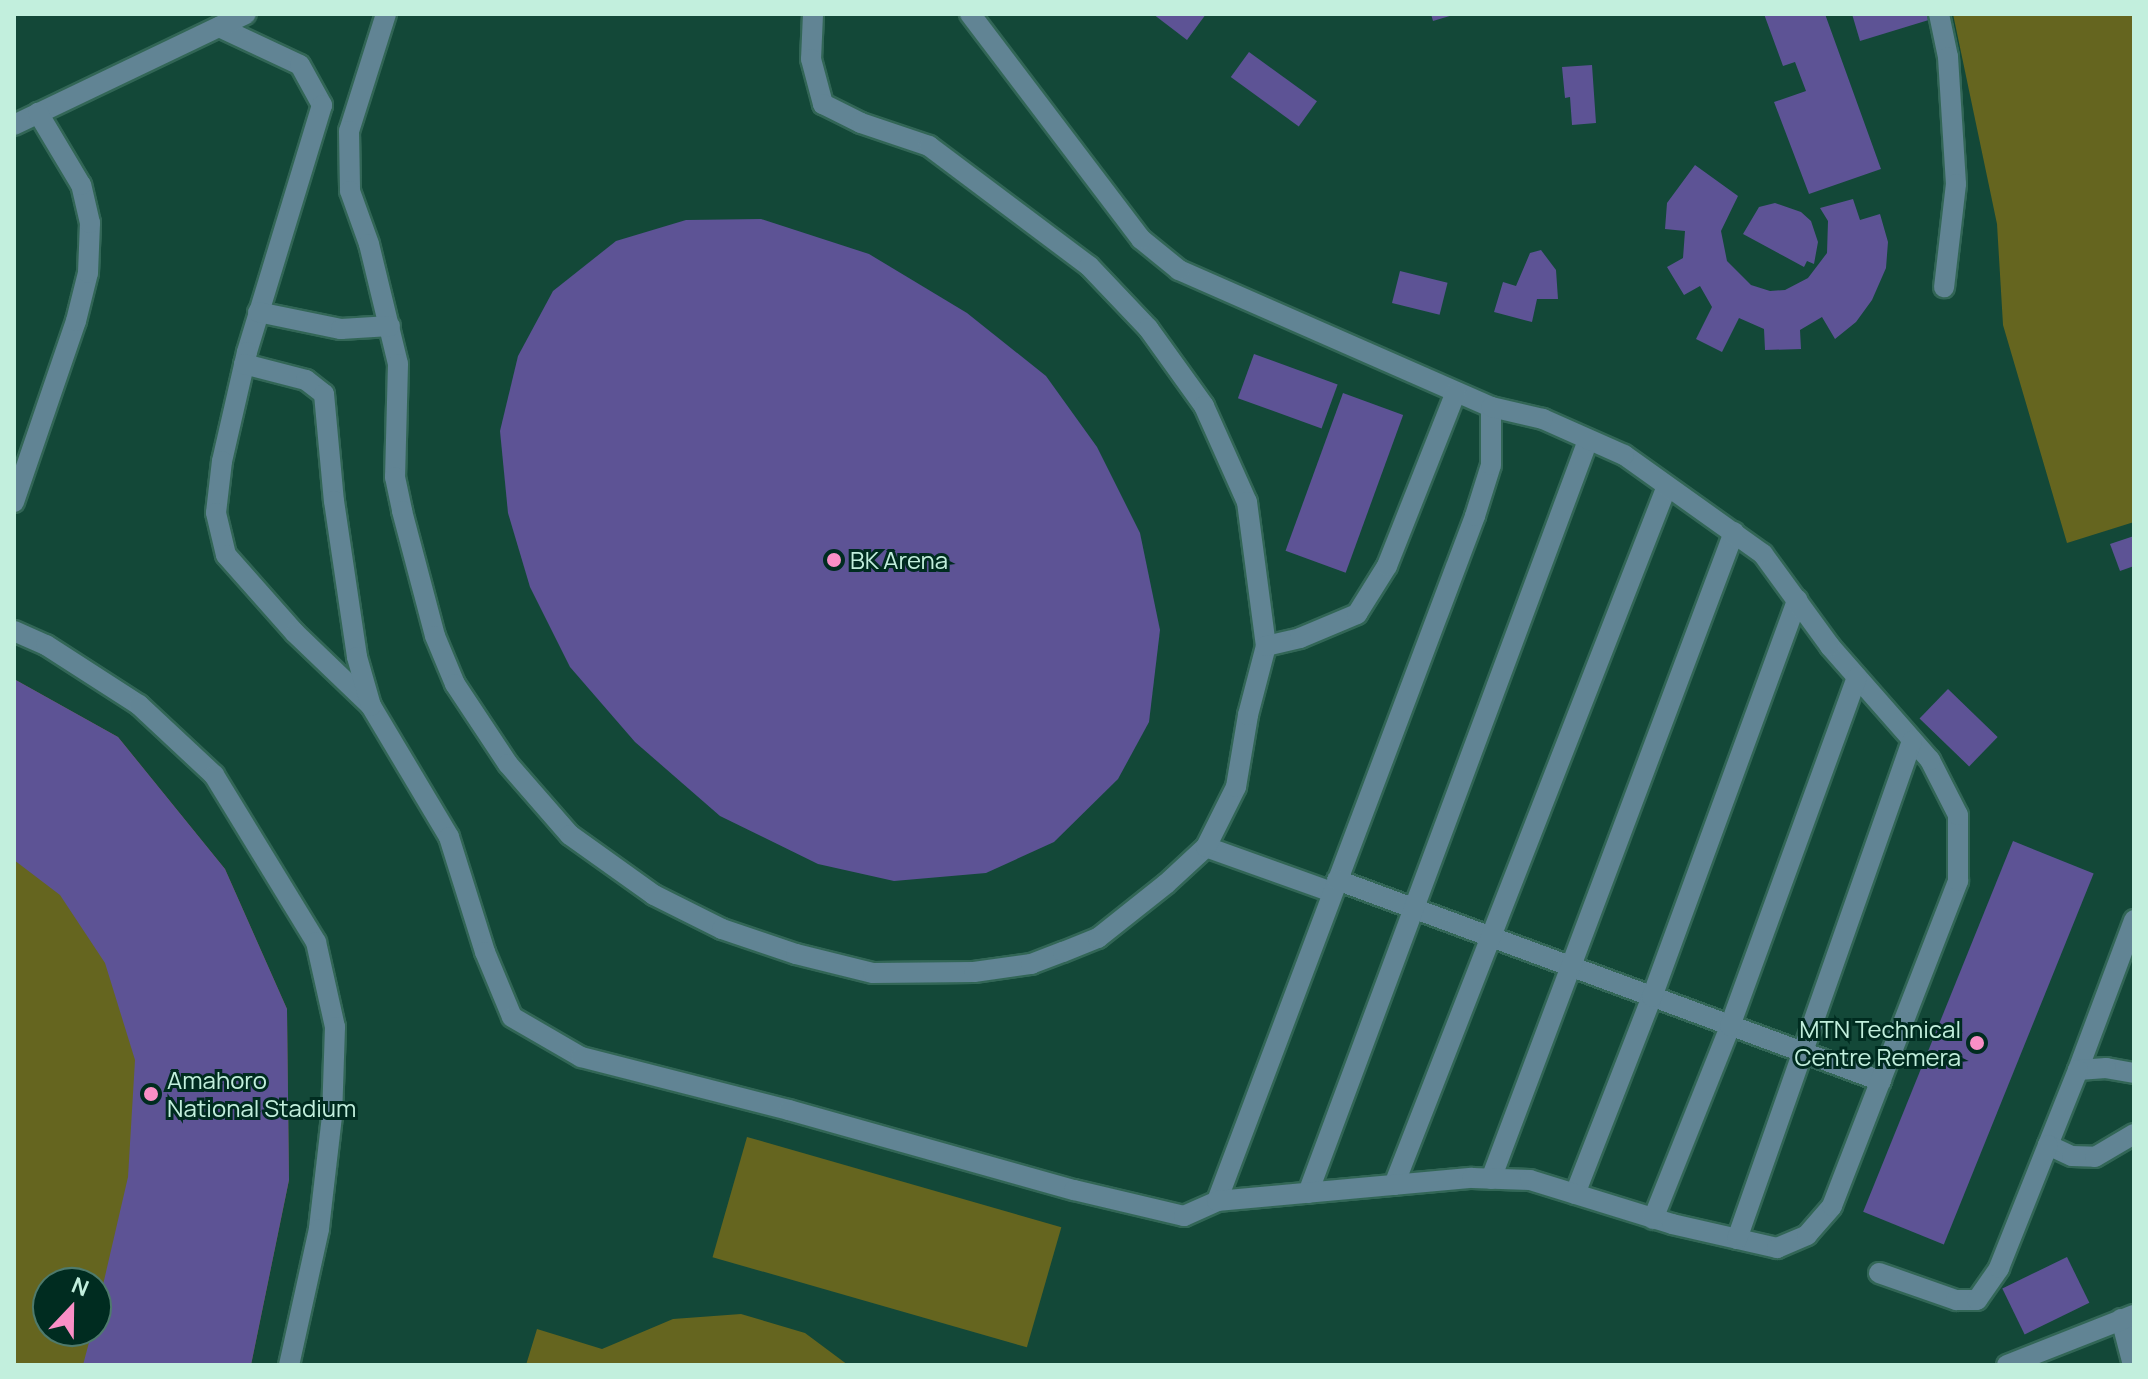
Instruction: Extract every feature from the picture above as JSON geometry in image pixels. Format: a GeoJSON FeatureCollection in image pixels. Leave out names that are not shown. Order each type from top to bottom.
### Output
{"type":"FeatureCollection","features":[{"type":"Feature","properties":{"kind":"street"},"geometry":{"type":"LineString","coordinates":[[14,125],[246,14]]}},
{"type":"Feature","properties":{"kind":"street"},"geometry":{"type":"LineString","coordinates":[[386,14],[349,131],[350,191],[369,244],[398,364],[395,477],[435,636],[455,684],[508,764],[570,835],[654,895],[722,929],[796,954],[873,973],[974,972],[1031,964],[1098,938],[1166,884],[1206,847],[1236,787],[1248,715],[1266,646],[1247,502],[1204,406],[1148,328],[1089,266],[929,146],[861,123],[823,104],[811,59],[813,14]]}},
{"type":"Feature","properties":{"kind":"street"},"geometry":{"type":"LineString","coordinates":[[244,364],[306,380],[324,394],[334,501],[357,657],[371,706],[449,837],[485,952],[512,1017],[581,1057],[789,1110],[1074,1190],[1184,1216],[1217,1201],[1394,1185],[1491,1179],[1530,1180],[1653,1219],[1777,1248],[1807,1235],[1832,1206],[1958,881],[1958,815],[1930,760],[1857,677],[1763,554],[1624,455],[1543,419],[1491,407],[1179,270],[1141,239],[970,14]]}},
{"type":"Feature","properties":{"kind":"street"},"geometry":{"type":"LineString","coordinates":[[1939,14],[1948,57],[1956,184],[1944,287]]}},
{"type":"Feature","properties":{"kind":"street"},"geometry":{"type":"LineString","coordinates":[[219,27],[300,65],[322,105],[244,364],[222,461],[216,513],[226,555],[295,633],[371,706]]}},
{"type":"Feature","properties":{"kind":"street"},"geometry":{"type":"LineString","coordinates":[[14,502],[76,321],[88,273],[90,223],[81,185],[38,113]]}},
{"type":"Feature","properties":{"kind":"street"},"geometry":{"type":"LineString","coordinates":[[258,312],[341,329],[390,326]]}},
{"type":"Feature","properties":{"kind":"street"},"geometry":{"type":"LineString","coordinates":[[1266,646],[1300,638],[1357,614],[1387,566],[1456,392]]}},
{"type":"Feature","properties":{"kind":"street"},"geometry":{"type":"LineString","coordinates":[[1217,1201],[1479,504],[1491,465],[1491,407]]}},
{"type":"Feature","properties":{"kind":"street"},"geometry":{"type":"LineString","coordinates":[[1308,1193],[1588,440]]}},
{"type":"Feature","properties":{"kind":"street"},"geometry":{"type":"LineString","coordinates":[[1394,1185],[1667,486]]}},
{"type":"Feature","properties":{"kind":"street"},"geometry":{"type":"LineString","coordinates":[[1491,1179],[1734,532]]}},
{"type":"Feature","properties":{"kind":"street"},"geometry":{"type":"LineString","coordinates":[[1575,1194],[1652,997],[1797,600]]}},
{"type":"Feature","properties":{"kind":"street"},"geometry":{"type":"LineString","coordinates":[[14,631],[46,645],[139,705],[214,775],[316,942],[335,1027],[332,1116],[319,1229],[289,1365]]}},
{"type":"Feature","properties":{"kind":"street"},"geometry":{"type":"LineString","coordinates":[[1653,1219],[1730,1026],[1857,677]]}},
{"type":"Feature","properties":{"kind":"street"},"geometry":{"type":"LineString","coordinates":[[1737,1239],[1912,741]]}},
{"type":"Feature","properties":{"kind":"street"},"geometry":{"type":"LineString","coordinates":[[1206,847],[1413,909],[1881,1081]]}},
{"type":"Feature","properties":{"kind":"street"},"geometry":{"type":"LineString","coordinates":[[1879,1273],[1956,1300],[1977,1300],[1999,1268],[2134,920]]}},
{"type":"Feature","properties":{"kind":"street"},"geometry":{"type":"LineString","coordinates":[[2078,1070],[2106,1068],[2134,1073]]}},
{"type":"Feature","properties":{"kind":"street"},"geometry":{"type":"LineString","coordinates":[[2048,1145],[2072,1156],[2095,1157],[2134,1134]]}},
{"type":"Feature","properties":{"kind":"street"},"geometry":{"type":"LineString","coordinates":[[2007,1365],[2128,1317],[2133,1365]]}},
{"type":"Feature","properties":{"kind":"shaded area"},"geometry":{"type":"Polygon","coordinates":[[[1953,14],[2134,14],[2134,522],[2067,543],[2003,325],[1997,224],[1953,14]]]}},
{"type":"Feature","properties":{"kind":"shaded area","name":"Amahoro National Stadium"},"geometry":{"type":"Polygon","coordinates":[[[14,679],[118,737],[225,869],[287,1009],[289,1180],[251,1365],[14,1365],[14,679]]]}},
{"type":"Feature","properties":{"kind":"shaded area"},"geometry":{"type":"Polygon","coordinates":[[[747,1137],[1061,1227],[1027,1347],[713,1257],[747,1137]]]}},
{"type":"Feature","properties":{"kind":"shaded area"},"geometry":{"type":"Polygon","coordinates":[[[741,1314],[805,1333],[848,1365],[526,1365],[537,1329],[602,1349],[673,1319],[741,1314]]]}},
{"type":"Feature","properties":{"kind":"building"},"geometry":{"type":"Polygon","coordinates":[[[1153,14],[1206,14],[1187,40],[1153,14]]]}},
{"type":"Feature","properties":{"kind":"building"},"geometry":{"type":"Polygon","coordinates":[[[1431,14],[1453,14],[1453,15],[1433,21],[1431,14]]]}},
{"type":"Feature","properties":{"kind":"building"},"geometry":{"type":"Polygon","coordinates":[[[1764,14],[1825,14],[1881,169],[1809,194],[1774,102],[1806,91],[1795,62],[1783,66],[1764,14]]]}},
{"type":"Feature","properties":{"kind":"building"},"geometry":{"type":"Polygon","coordinates":[[[1852,14],[1931,14],[1932,19],[1860,41],[1852,14]]]}},
{"type":"Feature","properties":{"kind":"building"},"geometry":{"type":"Polygon","coordinates":[[[1249,52],[1317,101],[1299,126],[1231,77],[1249,52]]]}},
{"type":"Feature","properties":{"kind":"building"},"geometry":{"type":"Polygon","coordinates":[[[1592,65],[1596,123],[1572,125],[1570,97],[1565,98],[1562,67],[1592,65]]]}},
{"type":"Feature","properties":{"kind":"building"},"geometry":{"type":"Polygon","coordinates":[[[1695,165],[1738,196],[1721,231],[1727,261],[1751,285],[1770,291],[1785,290],[1808,278],[1827,253],[1828,221],[1820,208],[1853,199],[1860,220],[1880,214],[1888,242],[1886,268],[1872,300],[1856,322],[1835,339],[1822,317],[1800,330],[1801,349],[1765,350],[1764,329],[1739,318],[1722,352],[1696,339],[1712,307],[1700,286],[1684,295],[1667,267],[1683,258],[1685,231],[1665,229],[1667,203],[1695,165]]]}},
{"type":"Feature","properties":{"kind":"building"},"geometry":{"type":"Polygon","coordinates":[[[1775,203],[1801,212],[1811,221],[1818,242],[1814,264],[1807,261],[1804,267],[1743,234],[1759,207],[1775,203]]]}},
{"type":"Feature","properties":{"kind":"building","name":"BK Arena"},"geometry":{"type":"Polygon","coordinates":[[[761,219],[869,254],[967,313],[1046,376],[1097,447],[1140,533],[1160,630],[1149,722],[1118,779],[1054,842],[986,873],[894,881],[818,864],[720,816],[635,742],[570,667],[530,587],[508,513],[500,431],[518,356],[553,291],[616,241],[686,220],[761,219]]]}},
{"type":"Feature","properties":{"kind":"building"},"geometry":{"type":"Polygon","coordinates":[[[1541,250],[1556,270],[1558,299],[1537,299],[1532,322],[1494,312],[1503,282],[1516,286],[1530,253],[1541,250]]]}},
{"type":"Feature","properties":{"kind":"building"},"geometry":{"type":"Polygon","coordinates":[[[1400,271],[1448,283],[1440,315],[1392,303],[1400,271]]]}},
{"type":"Feature","properties":{"kind":"building"},"geometry":{"type":"Polygon","coordinates":[[[1254,354],[1338,384],[1322,429],[1238,398],[1254,354]]]}},
{"type":"Feature","properties":{"kind":"building"},"geometry":{"type":"Polygon","coordinates":[[[1343,393],[1403,415],[1346,573],[1286,551],[1343,393]]]}},
{"type":"Feature","properties":{"kind":"building"},"geometry":{"type":"Polygon","coordinates":[[[2134,536],[2134,566],[2120,571],[2110,544],[2134,536]]]}},
{"type":"Feature","properties":{"kind":"building","name":"Amahoro National Stadium"},"geometry":{"type":"Polygon","coordinates":[[[14,679],[118,737],[225,869],[287,1009],[289,1180],[251,1365],[83,1365],[88,1347],[112,1347],[112,1267],[107,1267],[128,1177],[135,1060],[105,963],[60,895],[14,860],[14,679]]]}},
{"type":"Feature","properties":{"kind":"building"},"geometry":{"type":"Polygon","coordinates":[[[1948,689],[1998,737],[1969,766],[1920,718],[1948,689]]]}},
{"type":"Feature","properties":{"kind":"building","name":"MTN Technical Centre Remera"},"geometry":{"type":"Polygon","coordinates":[[[2013,841],[2094,874],[1944,1244],[1863,1212],[2013,841]]]}},
{"type":"Feature","properties":{"kind":"building"},"geometry":{"type":"Polygon","coordinates":[[[2067,1257],[2089,1303],[2025,1334],[2002,1289],[2067,1257]]]}},
{"type":"Feature","properties":{"kind":"place","name":"BK Arena"},"geometry":{"type":"Point","coordinates":[834,560]}},
{"type":"Feature","properties":{"kind":"place","name":"MTN Technical Centre Remera"},"geometry":{"type":"Point","coordinates":[1977,1043]}},
{"type":"Feature","properties":{"kind":"place","name":"Amahoro National Stadium"},"geometry":{"type":"Point","coordinates":[151,1094]}}]}
